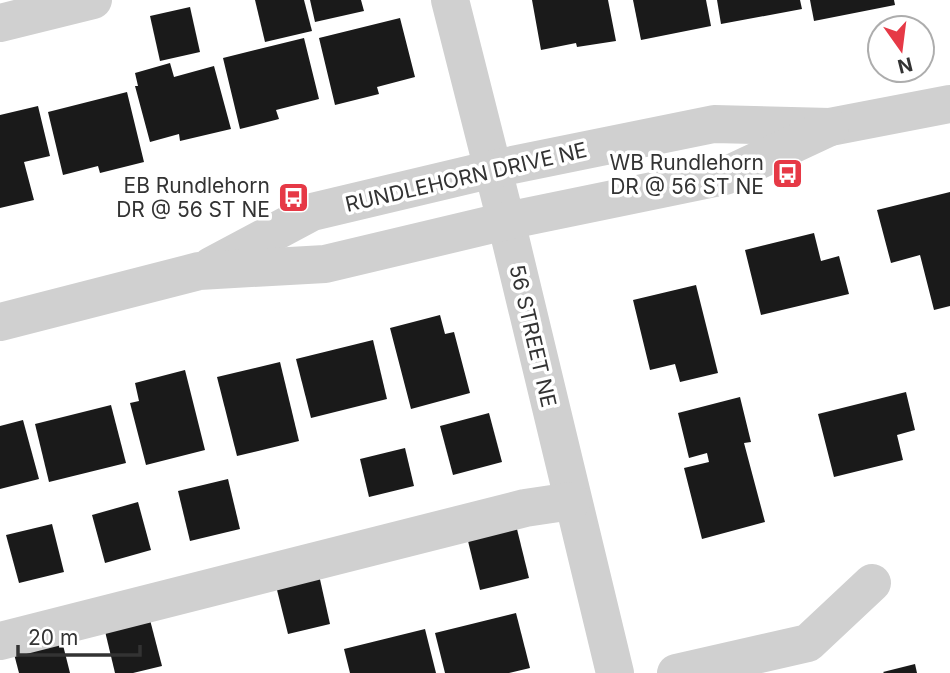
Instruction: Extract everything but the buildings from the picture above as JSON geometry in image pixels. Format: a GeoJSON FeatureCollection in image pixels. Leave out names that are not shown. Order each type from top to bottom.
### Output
{"type":"FeatureCollection","features":[{"type":"Feature","properties":{"kind":"street"},"geometry":{"type":"LineString","coordinates":[[0,23],[93,0]]}},
{"type":"Feature","properties":{"kind":"street","name":"56 STREET NE"},"geometry":{"type":"LineString","coordinates":[[450,0],[615,673]]}},
{"type":"Feature","properties":{"kind":"street","name":"RUNDLEHORN DRIVE NE"},"geometry":{"type":"LineString","coordinates":[[200,271],[312,212],[493,169],[714,124],[830,127],[950,104]]}},
{"type":"Feature","properties":{"kind":"street","name":"RUNDLEHORN DRIVE NE"},"geometry":{"type":"LineString","coordinates":[[0,322],[200,271],[325,264],[506,221],[725,176],[830,127]]}},
{"type":"Feature","properties":{"kind":"street"},"geometry":{"type":"LineString","coordinates":[[0,641],[525,508],[572,500]]}},
{"type":"Feature","properties":{"kind":"street"},"geometry":{"type":"LineString","coordinates":[[676,673],[808,643],[872,583]]}},
{"type":"Feature","properties":{"kind":"place","name":"WB Rundlehorn DR @ 56 ST NE"},"geometry":{"type":"Point","coordinates":[787,174]}},
{"type":"Feature","properties":{"kind":"place","name":"EB Rundlehorn DR @ 56 ST NE"},"geometry":{"type":"Point","coordinates":[293,197]}}]}
